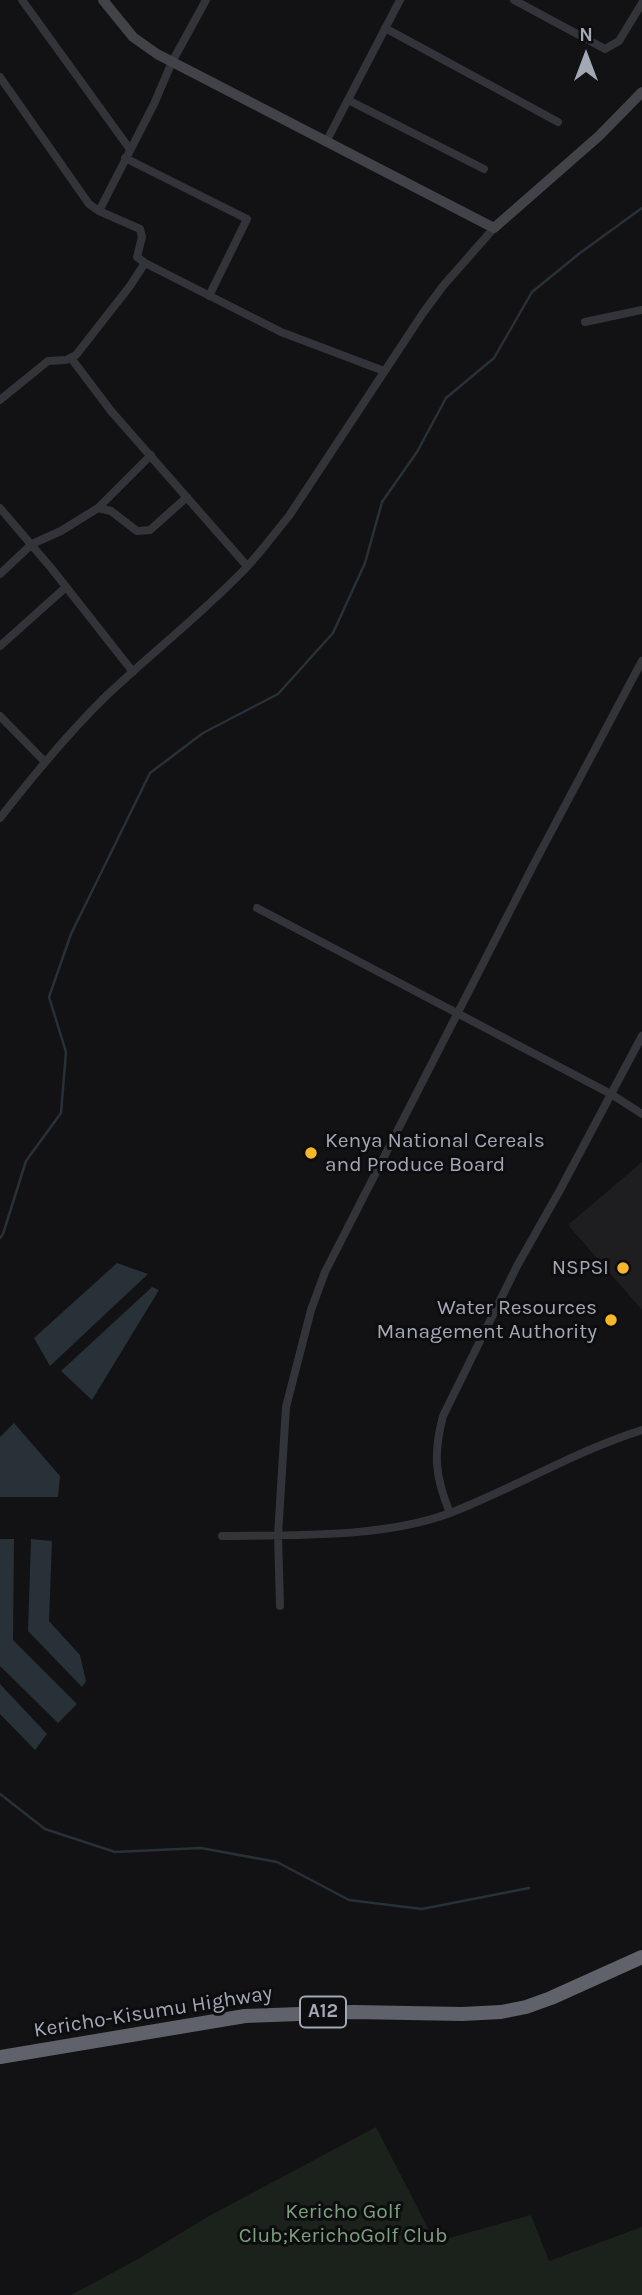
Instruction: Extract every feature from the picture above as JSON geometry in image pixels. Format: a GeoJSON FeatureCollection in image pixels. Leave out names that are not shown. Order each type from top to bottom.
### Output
{"type":"FeatureCollection","features":[{"type":"Feature","properties":{"kind":"highway","name":"Kericho-Kisumu Highway"},"geometry":{"type":"LineString","coordinates":[[0,2057],[245,2016],[354,2012],[500,2012],[551,1998],[641,1958]]}},
{"type":"Feature","properties":{"kind":"street"},"geometry":{"type":"LineString","coordinates":[[22,0],[130,148]]}},
{"type":"Feature","properties":{"kind":"street"},"geometry":{"type":"LineString","coordinates":[[103,0],[133,37],[172,62],[494,228]]}},
{"type":"Feature","properties":{"kind":"street"},"geometry":{"type":"LineString","coordinates":[[99,211],[154,104],[172,62],[206,0]]}},
{"type":"Feature","properties":{"kind":"street"},"geometry":{"type":"LineString","coordinates":[[326,142],[400,0]]}},
{"type":"Feature","properties":{"kind":"street"},"geometry":{"type":"LineString","coordinates":[[514,0],[605,49],[619,41],[642,3]]}},
{"type":"Feature","properties":{"kind":"street"},"geometry":{"type":"LineString","coordinates":[[385,29],[558,122]]}},
{"type":"Feature","properties":{"kind":"street"},"geometry":{"type":"LineString","coordinates":[[0,77],[89,204],[140,229],[142,237],[137,257],[281,331],[384,371]]}},
{"type":"Feature","properties":{"kind":"street"},"geometry":{"type":"LineString","coordinates":[[0,818],[44,761],[103,700],[247,566],[289,516],[443,286],[494,228],[599,136],[642,92]]}},
{"type":"Feature","properties":{"kind":"street"},"geometry":{"type":"LineString","coordinates":[[348,100],[484,169]]}},
{"type":"Feature","properties":{"kind":"street"},"geometry":{"type":"LineString","coordinates":[[125,158],[247,219],[209,296]]}},
{"type":"Feature","properties":{"kind":"street"},"geometry":{"type":"LineString","coordinates":[[0,400],[48,361],[71,358],[89,340],[145,263]]}},
{"type":"Feature","properties":{"kind":"street"},"geometry":{"type":"LineString","coordinates":[[585,323],[642,310]]}},
{"type":"Feature","properties":{"kind":"street"},"geometry":{"type":"LineString","coordinates":[[71,358],[111,411],[247,566]]}},
{"type":"Feature","properties":{"kind":"street"},"geometry":{"type":"LineString","coordinates":[[0,574],[32,544],[61,531],[98,508],[151,455]]}},
{"type":"Feature","properties":{"kind":"street"},"geometry":{"type":"LineString","coordinates":[[98,508],[106,508],[132,528],[144,532],[150,530],[187,496]]}},
{"type":"Feature","properties":{"kind":"street"},"geometry":{"type":"LineString","coordinates":[[0,508],[32,544],[133,672]]}},
{"type":"Feature","properties":{"kind":"street"},"geometry":{"type":"LineString","coordinates":[[0,646],[66,587]]}},
{"type":"Feature","properties":{"kind":"street"},"geometry":{"type":"LineString","coordinates":[[279,1606],[278,1535],[286,1407],[311,1310],[325,1272],[535,862],[641,665]]}},
{"type":"Feature","properties":{"kind":"street"},"geometry":{"type":"LineString","coordinates":[[0,716],[44,761]]}},
{"type":"Feature","properties":{"kind":"street"},"geometry":{"type":"LineString","coordinates":[[0,802],[9,806]]}},
{"type":"Feature","properties":{"kind":"street"},"geometry":{"type":"LineString","coordinates":[[257,908],[611,1094],[642,1114]]}},
{"type":"Feature","properties":{"kind":"street"},"geometry":{"type":"LineString","coordinates":[[450,1513],[439,1488],[437,1473],[437,1445],[443,1416],[517,1266],[642,1036]]}},
{"type":"Feature","properties":{"kind":"street"},"geometry":{"type":"LineString","coordinates":[[222,1536],[373,1530],[410,1525],[450,1513],[582,1453],[642,1430]]}},
{"type":"Feature","properties":{"kind":"shaded area","name":"NSPSI"},"geometry":{"type":"Polygon","coordinates":[[[642,1162],[642,1310],[568,1225],[642,1162]]]}},
{"type":"Feature","properties":{"kind":"shaded area"},"geometry":{"type":"Polygon","coordinates":[[[117,1263],[148,1274],[50,1366],[34,1338],[117,1263]]]}},
{"type":"Feature","properties":{"kind":"shaded area"},"geometry":{"type":"Polygon","coordinates":[[[152,1287],[159,1290],[92,1400],[61,1371],[152,1287]]]}},
{"type":"Feature","properties":{"kind":"shaded area"},"geometry":{"type":"Polygon","coordinates":[[[14,1423],[60,1476],[58,1497],[0,1497],[0,1437],[14,1423]]]}},
{"type":"Feature","properties":{"kind":"shaded area"},"geometry":{"type":"Polygon","coordinates":[[[0,1539],[14,1539],[13,1640],[77,1704],[58,1723],[0,1666],[0,1539]]]}},
{"type":"Feature","properties":{"kind":"shaded area"},"geometry":{"type":"Polygon","coordinates":[[[31,1539],[52,1541],[49,1621],[80,1655],[86,1681],[82,1687],[28,1631],[31,1539]]]}},
{"type":"Feature","properties":{"kind":"shaded area"},"geometry":{"type":"Polygon","coordinates":[[[0,1684],[47,1734],[35,1750],[0,1714],[0,1684]]]}},
{"type":"Feature","properties":{"kind":"green space","name":"Kericho Golf Club;KerichoGolf Club"},"geometry":{"type":"Polygon","coordinates":[[[376,2127],[435,2242],[531,2215],[549,2261],[642,2227],[642,2295],[71,2295],[209,2216],[376,2127]]]}},
{"type":"Feature","properties":{"kind":"waterway"},"geometry":{"type":"LineString","coordinates":[[0,1238],[26,1161],[61,1113],[66,1052],[49,997],[71,934],[150,773],[203,733],[278,694],[333,633],[365,563],[382,502],[417,452],[446,398],[494,358],[532,292],[642,208]]}},
{"type":"Feature","properties":{"kind":"waterway"},"geometry":{"type":"LineString","coordinates":[[0,1794],[45,1829],[115,1852],[201,1848],[277,1862],[349,1900],[422,1909],[529,1888]]}},
{"type":"Feature","properties":{"kind":"place","name":"Kenya National Cereals and Produce Board"},"geometry":{"type":"Point","coordinates":[311,1153]}},
{"type":"Feature","properties":{"kind":"place","name":"NSPSI"},"geometry":{"type":"Point","coordinates":[623,1268]}},
{"type":"Feature","properties":{"kind":"place","name":"Water Resources Management Authority"},"geometry":{"type":"Point","coordinates":[611,1320]}}]}
